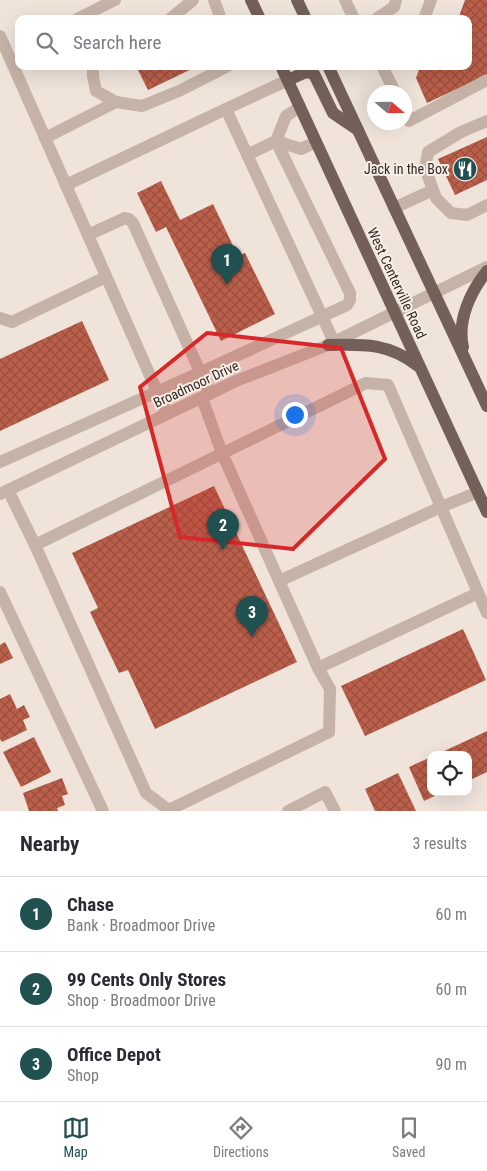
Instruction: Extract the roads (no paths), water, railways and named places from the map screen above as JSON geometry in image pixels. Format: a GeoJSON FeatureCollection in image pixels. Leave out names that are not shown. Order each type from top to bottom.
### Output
{"type":"FeatureCollection","features":[{"type":"Feature","properties":{"kind":"main road"},"geometry":{"type":"LineString","coordinates":[[251,0],[258,15]]}},
{"type":"Feature","properties":{"kind":"main road"},"geometry":{"type":"LineString","coordinates":[[297,0],[304,15]]}},
{"type":"Feature","properties":{"kind":"main road","name":"West Centerville Road"},"geometry":{"type":"LineString","coordinates":[[283,70],[487,512]]}},
{"type":"Feature","properties":{"kind":"main road","name":"West Centerville Road"},"geometry":{"type":"LineString","coordinates":[[331,70],[487,406]]}},
{"type":"Feature","properties":{"kind":"main road"},"geometry":{"type":"LineString","coordinates":[[288,80],[306,72],[314,74],[333,113],[358,130]]}},
{"type":"Feature","properties":{"kind":"main road"},"geometry":{"type":"LineString","coordinates":[[466,362],[460,335],[464,310],[487,271]]}},
{"type":"Feature","properties":{"kind":"main road"},"geometry":{"type":"LineString","coordinates":[[331,343],[364,344],[392,350],[406,357],[419,367]]}},
{"type":"Feature","properties":{"kind":"street"},"geometry":{"type":"LineString","coordinates":[[85,15],[115,0]]}},
{"type":"Feature","properties":{"kind":"street"},"geometry":{"type":"LineString","coordinates":[[175,15],[193,0]]}},
{"type":"Feature","properties":{"kind":"street"},"geometry":{"type":"LineString","coordinates":[[214,0],[220,15]]}},
{"type":"Feature","properties":{"kind":"street"},"geometry":{"type":"LineString","coordinates":[[345,0],[352,15]]}},
{"type":"Feature","properties":{"kind":"street"},"geometry":{"type":"LineString","coordinates":[[382,15],[394,7],[396,0]]}},
{"type":"Feature","properties":{"kind":"street"},"geometry":{"type":"LineString","coordinates":[[425,15],[431,0]]}},
{"type":"Feature","properties":{"kind":"street"},"geometry":{"type":"LineString","coordinates":[[0,36],[13,50]]}},
{"type":"Feature","properties":{"kind":"street"},"geometry":{"type":"LineString","coordinates":[[20,70],[45,138],[167,414]]}},
{"type":"Feature","properties":{"kind":"street"},"geometry":{"type":"LineString","coordinates":[[93,70],[96,91],[116,102],[142,106],[179,92],[220,70]]}},
{"type":"Feature","properties":{"kind":"street"},"geometry":{"type":"LineString","coordinates":[[384,70],[392,85]]}},
{"type":"Feature","properties":{"kind":"street"},"geometry":{"type":"LineString","coordinates":[[66,185],[288,80]]}},
{"type":"Feature","properties":{"kind":"street"},"geometry":{"type":"LineString","coordinates":[[412,118],[487,80]]}},
{"type":"Feature","properties":{"kind":"street"},"geometry":{"type":"LineString","coordinates":[[45,138],[116,102]]}},
{"type":"Feature","properties":{"kind":"street"},"geometry":{"type":"LineString","coordinates":[[248,155],[276,141],[286,116],[300,107]]}},
{"type":"Feature","properties":{"kind":"street"},"geometry":{"type":"LineString","coordinates":[[226,109],[322,316],[331,343]]}},
{"type":"Feature","properties":{"kind":"street"},"geometry":{"type":"LineString","coordinates":[[487,121],[461,132],[428,152],[425,168],[436,198],[451,213],[467,215],[487,205]]}},
{"type":"Feature","properties":{"kind":"street"},"geometry":{"type":"LineString","coordinates":[[276,141],[301,148],[316,142]]}},
{"type":"Feature","properties":{"kind":"street"},"geometry":{"type":"LineString","coordinates":[[0,462],[346,305],[350,300],[350,293],[276,141]]}},
{"type":"Feature","properties":{"kind":"street"},"geometry":{"type":"LineString","coordinates":[[394,208],[433,190]]}},
{"type":"Feature","properties":{"kind":"street"},"geometry":{"type":"LineString","coordinates":[[4,492],[35,545],[146,793],[170,810],[329,732],[330,689],[318,668],[222,453],[199,373],[133,223],[125,218],[88,235]]}},
{"type":"Feature","properties":{"kind":"street","name":"Broadmoor Drive"},"geometry":{"type":"LineString","coordinates":[[4,492],[236,381],[331,343],[487,267]]}},
{"type":"Feature","properties":{"kind":"street"},"geometry":{"type":"LineString","coordinates":[[0,318],[12,322],[106,277]]}},
{"type":"Feature","properties":{"kind":"street"},"geometry":{"type":"LineString","coordinates":[[35,545],[366,383],[388,385],[487,612]]}},
{"type":"Feature","properties":{"kind":"street"},"geometry":{"type":"LineString","coordinates":[[279,581],[478,492]]}},
{"type":"Feature","properties":{"kind":"street"},"geometry":{"type":"LineString","coordinates":[[0,592],[103,811]]}},
{"type":"Feature","properties":{"kind":"street"},"geometry":{"type":"LineString","coordinates":[[318,668],[478,593]]}},
{"type":"Feature","properties":{"kind":"street"},"geometry":{"type":"LineString","coordinates":[[288,811],[325,792],[335,811]]}},
{"type":"Feature","properties":{"kind":"place","name":"Jack in the Box"},"geometry":{"type":"Point","coordinates":[465,169]}},
{"type":"Feature","properties":{"kind":"place","name":"Chase"},"geometry":{"type":"Point","coordinates":[227,285]}},
{"type":"Feature","properties":{"kind":"place","name":"99 Cents Only Stores"},"geometry":{"type":"Point","coordinates":[223,550]}},
{"type":"Feature","properties":{"kind":"place","name":"Office Depot"},"geometry":{"type":"Point","coordinates":[252,637]}}]}
